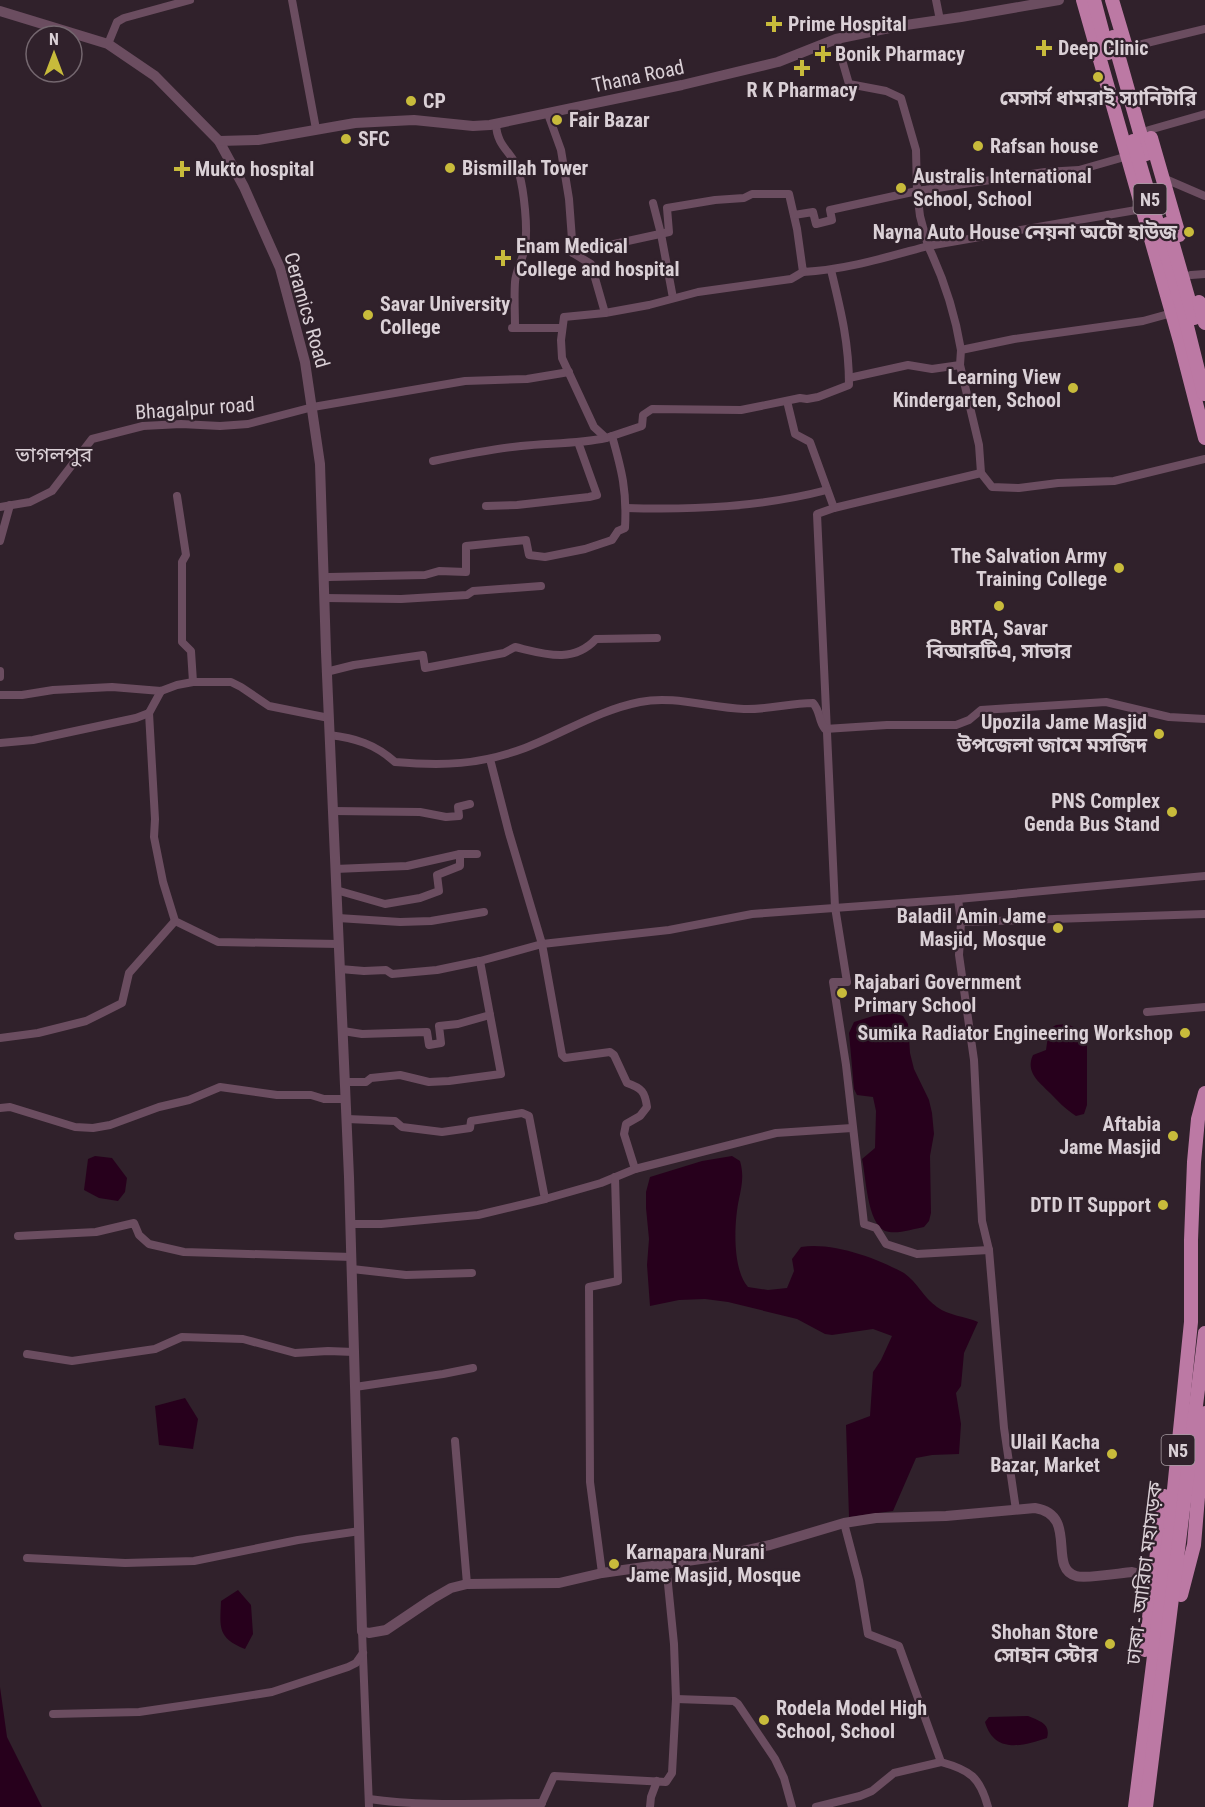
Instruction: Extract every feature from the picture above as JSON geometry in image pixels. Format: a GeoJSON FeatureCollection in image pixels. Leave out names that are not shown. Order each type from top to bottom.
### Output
{"type":"FeatureCollection","features":[{"type":"Feature","properties":{"kind":"highway"},"geometry":{"type":"LineString","coordinates":[[1083,0],[1205,438]]}},
{"type":"Feature","properties":{"kind":"highway","name":"N5"},"geometry":{"type":"LineString","coordinates":[[1094,0],[1183,310],[1205,399]]}},
{"type":"Feature","properties":{"kind":"highway","name":"N5"},"geometry":{"type":"LineString","coordinates":[[1103,0],[1189,296],[1205,362]]}},
{"type":"Feature","properties":{"kind":"highway"},"geometry":{"type":"LineString","coordinates":[[1112,0],[1163,178],[1198,274],[1205,324]]}},
{"type":"Feature","properties":{"kind":"highway","name":"ঢাকা - আরিচা মহাসড়ক"},"geometry":{"type":"LineString","coordinates":[[1135,1807],[1170,1529],[1191,1322],[1193,1174],[1198,1119],[1205,1093]]}},
{"type":"Feature","properties":{"kind":"highway"},"geometry":{"type":"LineString","coordinates":[[1193,1174],[1205,1158]]}},
{"type":"Feature","properties":{"kind":"highway"},"geometry":{"type":"LineString","coordinates":[[1126,1807],[1180,1355],[1191,1322]]}},
{"type":"Feature","properties":{"kind":"highway","name":"ঢাকা - আরিচা মহাসড়ক"},"geometry":{"type":"LineString","coordinates":[[1146,1807],[1205,1333]]}},
{"type":"Feature","properties":{"kind":"highway"},"geometry":{"type":"LineString","coordinates":[[1155,1807],[1183,1585],[1194,1545],[1205,1413]]}},
{"type":"Feature","properties":{"kind":"street"},"geometry":{"type":"LineString","coordinates":[[108,44],[117,22],[124,18],[190,0]]}},
{"type":"Feature","properties":{"kind":"street"},"geometry":{"type":"LineString","coordinates":[[292,0],[316,129]]}},
{"type":"Feature","properties":{"kind":"street"},"geometry":{"type":"LineString","coordinates":[[936,0],[940,20]]}},
{"type":"Feature","properties":{"kind":"street","name":"Thana Road"},"geometry":{"type":"LineString","coordinates":[[219,141],[258,140],[355,123],[414,120],[473,126],[496,124],[682,85],[778,62],[836,39],[899,26],[1059,0]]}},
{"type":"Feature","properties":{"kind":"street","name":"Ceramics Road"},"geometry":{"type":"LineString","coordinates":[[0,10],[108,44],[155,76],[219,141],[244,187],[280,267],[305,362],[320,464],[326,672],[351,1224],[362,1631]]}},
{"type":"Feature","properties":{"kind":"street"},"geometry":{"type":"LineString","coordinates":[[1126,48],[1205,29]]}},
{"type":"Feature","properties":{"kind":"street"},"geometry":{"type":"LineString","coordinates":[[836,39],[849,84],[886,91],[901,98],[916,150],[920,216],[928,246],[941,272],[961,350],[960,365],[979,444],[981,473],[992,487],[1019,488],[1058,483],[1113,481],[1205,459]]}},
{"type":"Feature","properties":{"kind":"street"},"geometry":{"type":"LineString","coordinates":[[548,114],[561,150],[573,253]]}},
{"type":"Feature","properties":{"kind":"street"},"geometry":{"type":"LineString","coordinates":[[1149,130],[1205,114]]}},
{"type":"Feature","properties":{"kind":"street"},"geometry":{"type":"LineString","coordinates":[[496,124],[496,135],[519,171],[525,226],[525,248],[515,280],[513,328],[561,328]]}},
{"type":"Feature","properties":{"kind":"street"},"geometry":{"type":"LineString","coordinates":[[794,215],[813,212],[816,225],[832,220],[830,210],[917,191],[1035,173],[1079,170],[1128,156]]}},
{"type":"Feature","properties":{"kind":"street"},"geometry":{"type":"LineString","coordinates":[[1163,178],[1205,196]]}},
{"type":"Feature","properties":{"kind":"street"},"geometry":{"type":"LineString","coordinates":[[573,253],[669,232],[667,208],[744,198],[752,194],[789,194],[803,272]]}},
{"type":"Feature","properties":{"kind":"street"},"geometry":{"type":"LineString","coordinates":[[654,203],[673,298]]}},
{"type":"Feature","properties":{"kind":"street"},"geometry":{"type":"LineString","coordinates":[[324,578],[425,575],[438,571],[466,572],[466,546],[526,540],[530,555],[545,557],[585,549],[612,540],[618,531],[625,528],[624,481],[609,437],[594,427],[562,358],[561,328],[564,316],[604,313],[649,305],[698,292],[791,279],[803,272],[831,270],[928,246],[1142,209]]}},
{"type":"Feature","properties":{"kind":"street"},"geometry":{"type":"LineString","coordinates":[[573,253],[591,264],[604,313]]}},
{"type":"Feature","properties":{"kind":"street"},"geometry":{"type":"LineString","coordinates":[[433,461],[519,446],[578,442],[609,437],[642,426],[643,415],[652,409],[741,410],[818,397],[849,385],[845,326],[831,270]]}},
{"type":"Feature","properties":{"kind":"street"},"geometry":{"type":"LineString","coordinates":[[961,350],[1014,339],[1143,321],[1172,313]]}},
{"type":"Feature","properties":{"kind":"street"},"geometry":{"type":"LineString","coordinates":[[849,378],[908,365],[932,369],[960,365]]}},
{"type":"Feature","properties":{"kind":"street","name":"Bhagalpur road"},"geometry":{"type":"LineString","coordinates":[[0,507],[30,502],[52,491],[92,440],[143,426],[248,424],[313,407],[465,381],[527,379],[569,372]]}},
{"type":"Feature","properties":{"kind":"street"},"geometry":{"type":"LineString","coordinates":[[787,401],[795,434],[810,442],[834,508]]}},
{"type":"Feature","properties":{"kind":"street"},"geometry":{"type":"LineString","coordinates":[[486,506],[517,505],[597,495],[578,442]]}},
{"type":"Feature","properties":{"kind":"street"},"geometry":{"type":"LineString","coordinates":[[981,473],[817,514],[823,614],[825,729],[835,907],[847,982],[833,982],[846,1065],[864,1224],[876,1228],[886,1244],[917,1254],[989,1250]]}},
{"type":"Feature","properties":{"kind":"street"},"geometry":{"type":"LineString","coordinates":[[626,508],[672,510],[744,505],[794,499],[827,490]]}},
{"type":"Feature","properties":{"kind":"street"},"geometry":{"type":"LineString","coordinates":[[177,496],[186,555],[182,562],[183,642],[191,651],[193,682]]}},
{"type":"Feature","properties":{"kind":"street"},"geometry":{"type":"LineString","coordinates":[[0,541],[10,506]]}},
{"type":"Feature","properties":{"kind":"street"},"geometry":{"type":"LineString","coordinates":[[325,598],[425,598],[467,595],[473,591],[542,586]]}},
{"type":"Feature","properties":{"kind":"street"},"geometry":{"type":"LineString","coordinates":[[326,672],[354,665],[423,655],[425,668],[504,653],[515,647],[556,656],[576,653],[588,648],[596,639],[657,638]]}},
{"type":"Feature","properties":{"kind":"street"},"geometry":{"type":"LineString","coordinates":[[0,671],[0,676]]}},
{"type":"Feature","properties":{"kind":"street"},"geometry":{"type":"LineString","coordinates":[[0,695],[112,687],[160,691],[193,682],[231,682],[269,706],[328,718]]}},
{"type":"Feature","properties":{"kind":"street"},"geometry":{"type":"LineString","coordinates":[[160,691],[149,713],[154,837],[163,882],[175,921],[218,942],[339,944]]}},
{"type":"Feature","properties":{"kind":"street"},"geometry":{"type":"LineString","coordinates":[[329,735],[368,743],[395,762],[462,764],[490,759],[525,748],[600,713],[641,702],[672,700],[746,709],[813,703],[819,710],[825,729]]}},
{"type":"Feature","properties":{"kind":"street"},"geometry":{"type":"LineString","coordinates":[[825,729],[887,725],[956,725],[969,720],[981,710],[1106,702],[1169,717],[1205,719]]}},
{"type":"Feature","properties":{"kind":"street"},"geometry":{"type":"LineString","coordinates":[[0,743],[42,738],[136,718],[149,713]]}},
{"type":"Feature","properties":{"kind":"street"},"geometry":{"type":"LineString","coordinates":[[490,759],[542,944],[562,1055],[565,1058],[610,1052],[614,1055],[627,1083],[639,1087],[645,1094],[647,1107],[640,1116],[626,1124],[624,1134],[635,1169]]}},
{"type":"Feature","properties":{"kind":"street"},"geometry":{"type":"LineString","coordinates":[[333,811],[420,812],[446,817],[459,816],[459,807],[470,804]]}},
{"type":"Feature","properties":{"kind":"street"},"geometry":{"type":"LineString","coordinates":[[335,869],[407,866],[460,854],[477,854]]}},
{"type":"Feature","properties":{"kind":"street"},"geometry":{"type":"LineString","coordinates":[[336,890],[385,904],[420,898],[438,891],[437,875],[460,866],[460,854]]}},
{"type":"Feature","properties":{"kind":"street"},"geometry":{"type":"LineString","coordinates":[[340,969],[364,971],[386,969],[392,974],[403,974],[480,961],[542,944],[582,938],[605,939],[669,930],[752,914],[1205,876]]}},
{"type":"Feature","properties":{"kind":"street"},"geometry":{"type":"LineString","coordinates":[[958,898],[961,922],[959,955],[974,1060],[982,1221],[989,1250],[1003,1417],[1016,1510]]}},
{"type":"Feature","properties":{"kind":"street"},"geometry":{"type":"LineString","coordinates":[[338,918],[400,922],[431,921],[484,912]]}},
{"type":"Feature","properties":{"kind":"street"},"geometry":{"type":"LineString","coordinates":[[961,922],[1205,914]]}},
{"type":"Feature","properties":{"kind":"street"},"geometry":{"type":"LineString","coordinates":[[0,1038],[38,1033],[87,1021],[122,1003],[129,973],[175,921]]}},
{"type":"Feature","properties":{"kind":"street"},"geometry":{"type":"LineString","coordinates":[[345,1082],[366,1082],[371,1078],[400,1075],[429,1082],[449,1081],[501,1074],[480,961]]}},
{"type":"Feature","properties":{"kind":"street"},"geometry":{"type":"LineString","coordinates":[[1147,1012],[1205,1007]]}},
{"type":"Feature","properties":{"kind":"street"},"geometry":{"type":"LineString","coordinates":[[343,1031],[362,1034],[427,1032],[429,1045],[441,1043],[439,1026],[458,1024],[490,1015]]}},
{"type":"Feature","properties":{"kind":"street"},"geometry":{"type":"LineString","coordinates":[[0,1108],[10,1107],[75,1127],[93,1128],[110,1125],[189,1100],[220,1087],[277,1095],[311,1095],[324,1099],[346,1099]]}},
{"type":"Feature","properties":{"kind":"street"},"geometry":{"type":"LineString","coordinates":[[347,1119],[395,1122],[402,1127],[442,1132],[470,1128],[471,1121],[522,1113],[529,1116],[544,1199]]}},
{"type":"Feature","properties":{"kind":"street"},"geometry":{"type":"LineString","coordinates":[[351,1224],[381,1224],[478,1215],[544,1199],[635,1169],[776,1133],[852,1128]]}},
{"type":"Feature","properties":{"kind":"street"},"geometry":{"type":"LineString","coordinates":[[602,1574],[590,1482],[589,1287],[618,1281],[615,1177]]}},
{"type":"Feature","properties":{"kind":"street"},"geometry":{"type":"LineString","coordinates":[[18,1236],[96,1232],[134,1223],[139,1235],[149,1244],[184,1252],[352,1257]]}},
{"type":"Feature","properties":{"kind":"street"},"geometry":{"type":"LineString","coordinates":[[352,1269],[406,1275],[472,1273]]}},
{"type":"Feature","properties":{"kind":"street"},"geometry":{"type":"LineString","coordinates":[[27,1354],[72,1361],[155,1349],[182,1337],[243,1339],[295,1353],[354,1352]]}},
{"type":"Feature","properties":{"kind":"street"},"geometry":{"type":"LineString","coordinates":[[356,1387],[473,1368]]}},
{"type":"Feature","properties":{"kind":"street"},"geometry":{"type":"LineString","coordinates":[[455,1441],[467,1584]]}},
{"type":"Feature","properties":{"kind":"street"},"geometry":{"type":"LineString","coordinates":[[659,1564],[667,1574],[674,1644],[676,1699],[672,1773],[666,1782],[554,1776],[541,1805],[369,1803],[362,1631],[369,1633],[386,1630],[451,1588],[467,1584],[559,1583],[659,1564],[715,1557],[770,1545],[844,1523],[876,1518],[946,1516],[1016,1510],[1046,1510],[1055,1518],[1058,1522],[1064,1563],[1068,1571],[1075,1576],[1132,1572],[1140,1574],[1153,1585]]}},
{"type":"Feature","properties":{"kind":"street"},"geometry":{"type":"LineString","coordinates":[[844,1523],[859,1580],[868,1634],[899,1646],[941,1762]]}},
{"type":"Feature","properties":{"kind":"street"},"geometry":{"type":"LineString","coordinates":[[27,1558],[124,1563],[194,1561],[276,1544],[360,1531]]}},
{"type":"Feature","properties":{"kind":"street"},"geometry":{"type":"LineString","coordinates":[[53,1714],[139,1712],[272,1692],[348,1667],[356,1663],[363,1653]]}},
{"type":"Feature","properties":{"kind":"street"},"geometry":{"type":"LineString","coordinates":[[676,1699],[734,1701],[738,1704],[775,1759],[784,1778],[792,1807]]}},
{"type":"Feature","properties":{"kind":"street"},"geometry":{"type":"LineString","coordinates":[[816,1807],[872,1791],[894,1773],[941,1762],[968,1772],[983,1788],[988,1807]]}},
{"type":"Feature","properties":{"kind":"street"},"geometry":{"type":"LineString","coordinates":[[650,1807],[657,1781]]}},
{"type":"Feature","properties":{"kind":"shaded area"},"geometry":{"type":"Polygon","coordinates":[[[893,1013],[903,1016],[908,1024],[910,1053],[914,1069],[929,1100],[934,1134],[930,1156],[931,1213],[929,1221],[924,1227],[894,1232],[885,1231],[879,1226],[874,1219],[868,1198],[862,1159],[875,1148],[876,1111],[873,1097],[857,1095],[854,1089],[849,1033],[854,1022],[893,1013]]]}},
{"type":"Feature","properties":{"kind":"shaded area"},"geometry":{"type":"Polygon","coordinates":[[[1067,1024],[1080,1030],[1087,1041],[1087,1105],[1084,1114],[1076,1116],[1038,1081],[1031,1067],[1033,1055],[1046,1050],[1049,1029],[1056,1025],[1067,1024]]]}},
{"type":"Feature","properties":{"kind":"shaded area"},"geometry":{"type":"Polygon","coordinates":[[[95,1156],[112,1158],[127,1178],[125,1192],[118,1201],[99,1198],[84,1190],[88,1159],[95,1156]]]}},
{"type":"Feature","properties":{"kind":"shaded area"},"geometry":{"type":"Polygon","coordinates":[[[732,1156],[740,1161],[742,1171],[736,1220],[736,1245],[739,1269],[748,1287],[768,1290],[787,1288],[794,1271],[792,1259],[801,1247],[827,1247],[868,1257],[893,1267],[909,1277],[937,1307],[978,1322],[964,1353],[961,1386],[956,1393],[961,1424],[959,1454],[916,1458],[893,1511],[849,1517],[846,1425],[870,1416],[873,1372],[892,1336],[873,1329],[825,1334],[797,1319],[728,1302],[705,1299],[679,1300],[650,1306],[646,1192],[650,1177],[702,1161],[732,1156]]]}},
{"type":"Feature","properties":{"kind":"shaded area"},"geometry":{"type":"Polygon","coordinates":[[[185,1398],[198,1419],[193,1449],[159,1445],[155,1406],[185,1398]]]}},
{"type":"Feature","properties":{"kind":"shaded area"},"geometry":{"type":"Polygon","coordinates":[[[238,1590],[251,1605],[253,1634],[245,1649],[229,1641],[221,1625],[221,1601],[238,1590]]]}},
{"type":"Feature","properties":{"kind":"shaded area"},"geometry":{"type":"Polygon","coordinates":[[[0,1687],[7,1737],[42,1807],[0,1807],[0,1687]]]}},
{"type":"Feature","properties":{"kind":"shaded area"},"geometry":{"type":"Polygon","coordinates":[[[1028,1716],[1046,1726],[1047,1738],[1028,1744],[1002,1743],[989,1732],[985,1722],[989,1717],[1028,1716]]]}},
{"type":"Feature","properties":{"kind":"place","name":"Prime Hospital"},"geometry":{"type":"Point","coordinates":[774,24]}},
{"type":"Feature","properties":{"kind":"place","name":"Deep Clinic"},"geometry":{"type":"Point","coordinates":[1044,48]}},
{"type":"Feature","properties":{"kind":"place","name":"Bonik Pharmacy"},"geometry":{"type":"Point","coordinates":[823,54]}},
{"type":"Feature","properties":{"kind":"place","name":"R K Pharmacy"},"geometry":{"type":"Point","coordinates":[802,68]}},
{"type":"Feature","properties":{"kind":"place","name":"মেসার্স ধামরাই স্যানিটারি"},"geometry":{"type":"Point","coordinates":[1098,77]}},
{"type":"Feature","properties":{"kind":"place","name":"CP"},"geometry":{"type":"Point","coordinates":[411,101]}},
{"type":"Feature","properties":{"kind":"place","name":"Fair Bazar"},"geometry":{"type":"Point","coordinates":[557,120]}},
{"type":"Feature","properties":{"kind":"place","name":"SFC"},"geometry":{"type":"Point","coordinates":[346,139]}},
{"type":"Feature","properties":{"kind":"place","name":"Rafsan house"},"geometry":{"type":"Point","coordinates":[978,146]}},
{"type":"Feature","properties":{"kind":"place","name":"Bismillah Tower"},"geometry":{"type":"Point","coordinates":[450,168]}},
{"type":"Feature","properties":{"kind":"place","name":"Mukto hospital"},"geometry":{"type":"Point","coordinates":[182,169]}},
{"type":"Feature","properties":{"kind":"place","name":"Australis International School, School"},"geometry":{"type":"Point","coordinates":[901,188]}},
{"type":"Feature","properties":{"kind":"place","name":"Nayna Auto House নেয়না অটো হাউজ"},"geometry":{"type":"Point","coordinates":[1189,232]}},
{"type":"Feature","properties":{"kind":"place","name":"Enam Medical College and hospital"},"geometry":{"type":"Point","coordinates":[503,258]}},
{"type":"Feature","properties":{"kind":"place","name":"Savar University College"},"geometry":{"type":"Point","coordinates":[368,315]}},
{"type":"Feature","properties":{"kind":"place","name":"Learning View Kindergarten, School"},"geometry":{"type":"Point","coordinates":[1073,388]}},
{"type":"Feature","properties":{"kind":"place","name":"The Salvation Army Training College"},"geometry":{"type":"Point","coordinates":[1119,568]}},
{"type":"Feature","properties":{"kind":"place","name":"BRTA, Savar বিআরটিএ, সাভার"},"geometry":{"type":"Point","coordinates":[999,606]}},
{"type":"Feature","properties":{"kind":"place","name":"Upozila Jame Masjid উপজেলা জামে মসজিদ"},"geometry":{"type":"Point","coordinates":[1159,734]}},
{"type":"Feature","properties":{"kind":"place","name":"PNS Complex Genda Bus Stand"},"geometry":{"type":"Point","coordinates":[1172,812]}},
{"type":"Feature","properties":{"kind":"place","name":"Baladil Amin Jame Masjid, Mosque"},"geometry":{"type":"Point","coordinates":[1058,928]}},
{"type":"Feature","properties":{"kind":"place","name":"Rajabari Government Primary School"},"geometry":{"type":"Point","coordinates":[842,993]}},
{"type":"Feature","properties":{"kind":"place","name":"Sumika Radiator Engineering Workshop"},"geometry":{"type":"Point","coordinates":[1185,1033]}},
{"type":"Feature","properties":{"kind":"place","name":"Aftabia Jame Masjid"},"geometry":{"type":"Point","coordinates":[1173,1136]}},
{"type":"Feature","properties":{"kind":"place","name":"DTD IT Support"},"geometry":{"type":"Point","coordinates":[1163,1205]}},
{"type":"Feature","properties":{"kind":"place","name":"Ulail Kacha Bazar, Market"},"geometry":{"type":"Point","coordinates":[1112,1454]}},
{"type":"Feature","properties":{"kind":"place","name":"Karnapara Nurani Jame Masjid, Mosque"},"geometry":{"type":"Point","coordinates":[614,1564]}},
{"type":"Feature","properties":{"kind":"place","name":"Shohan Store সোহান স্টোর"},"geometry":{"type":"Point","coordinates":[1110,1644]}},
{"type":"Feature","properties":{"kind":"place","name":"Rodela Model High School, School"},"geometry":{"type":"Point","coordinates":[764,1720]}},
{"type":"Feature","properties":{"kind":"district","name":"ভাগলপুর"},"geometry":{"type":"Point","coordinates":[54,455]}}]}
